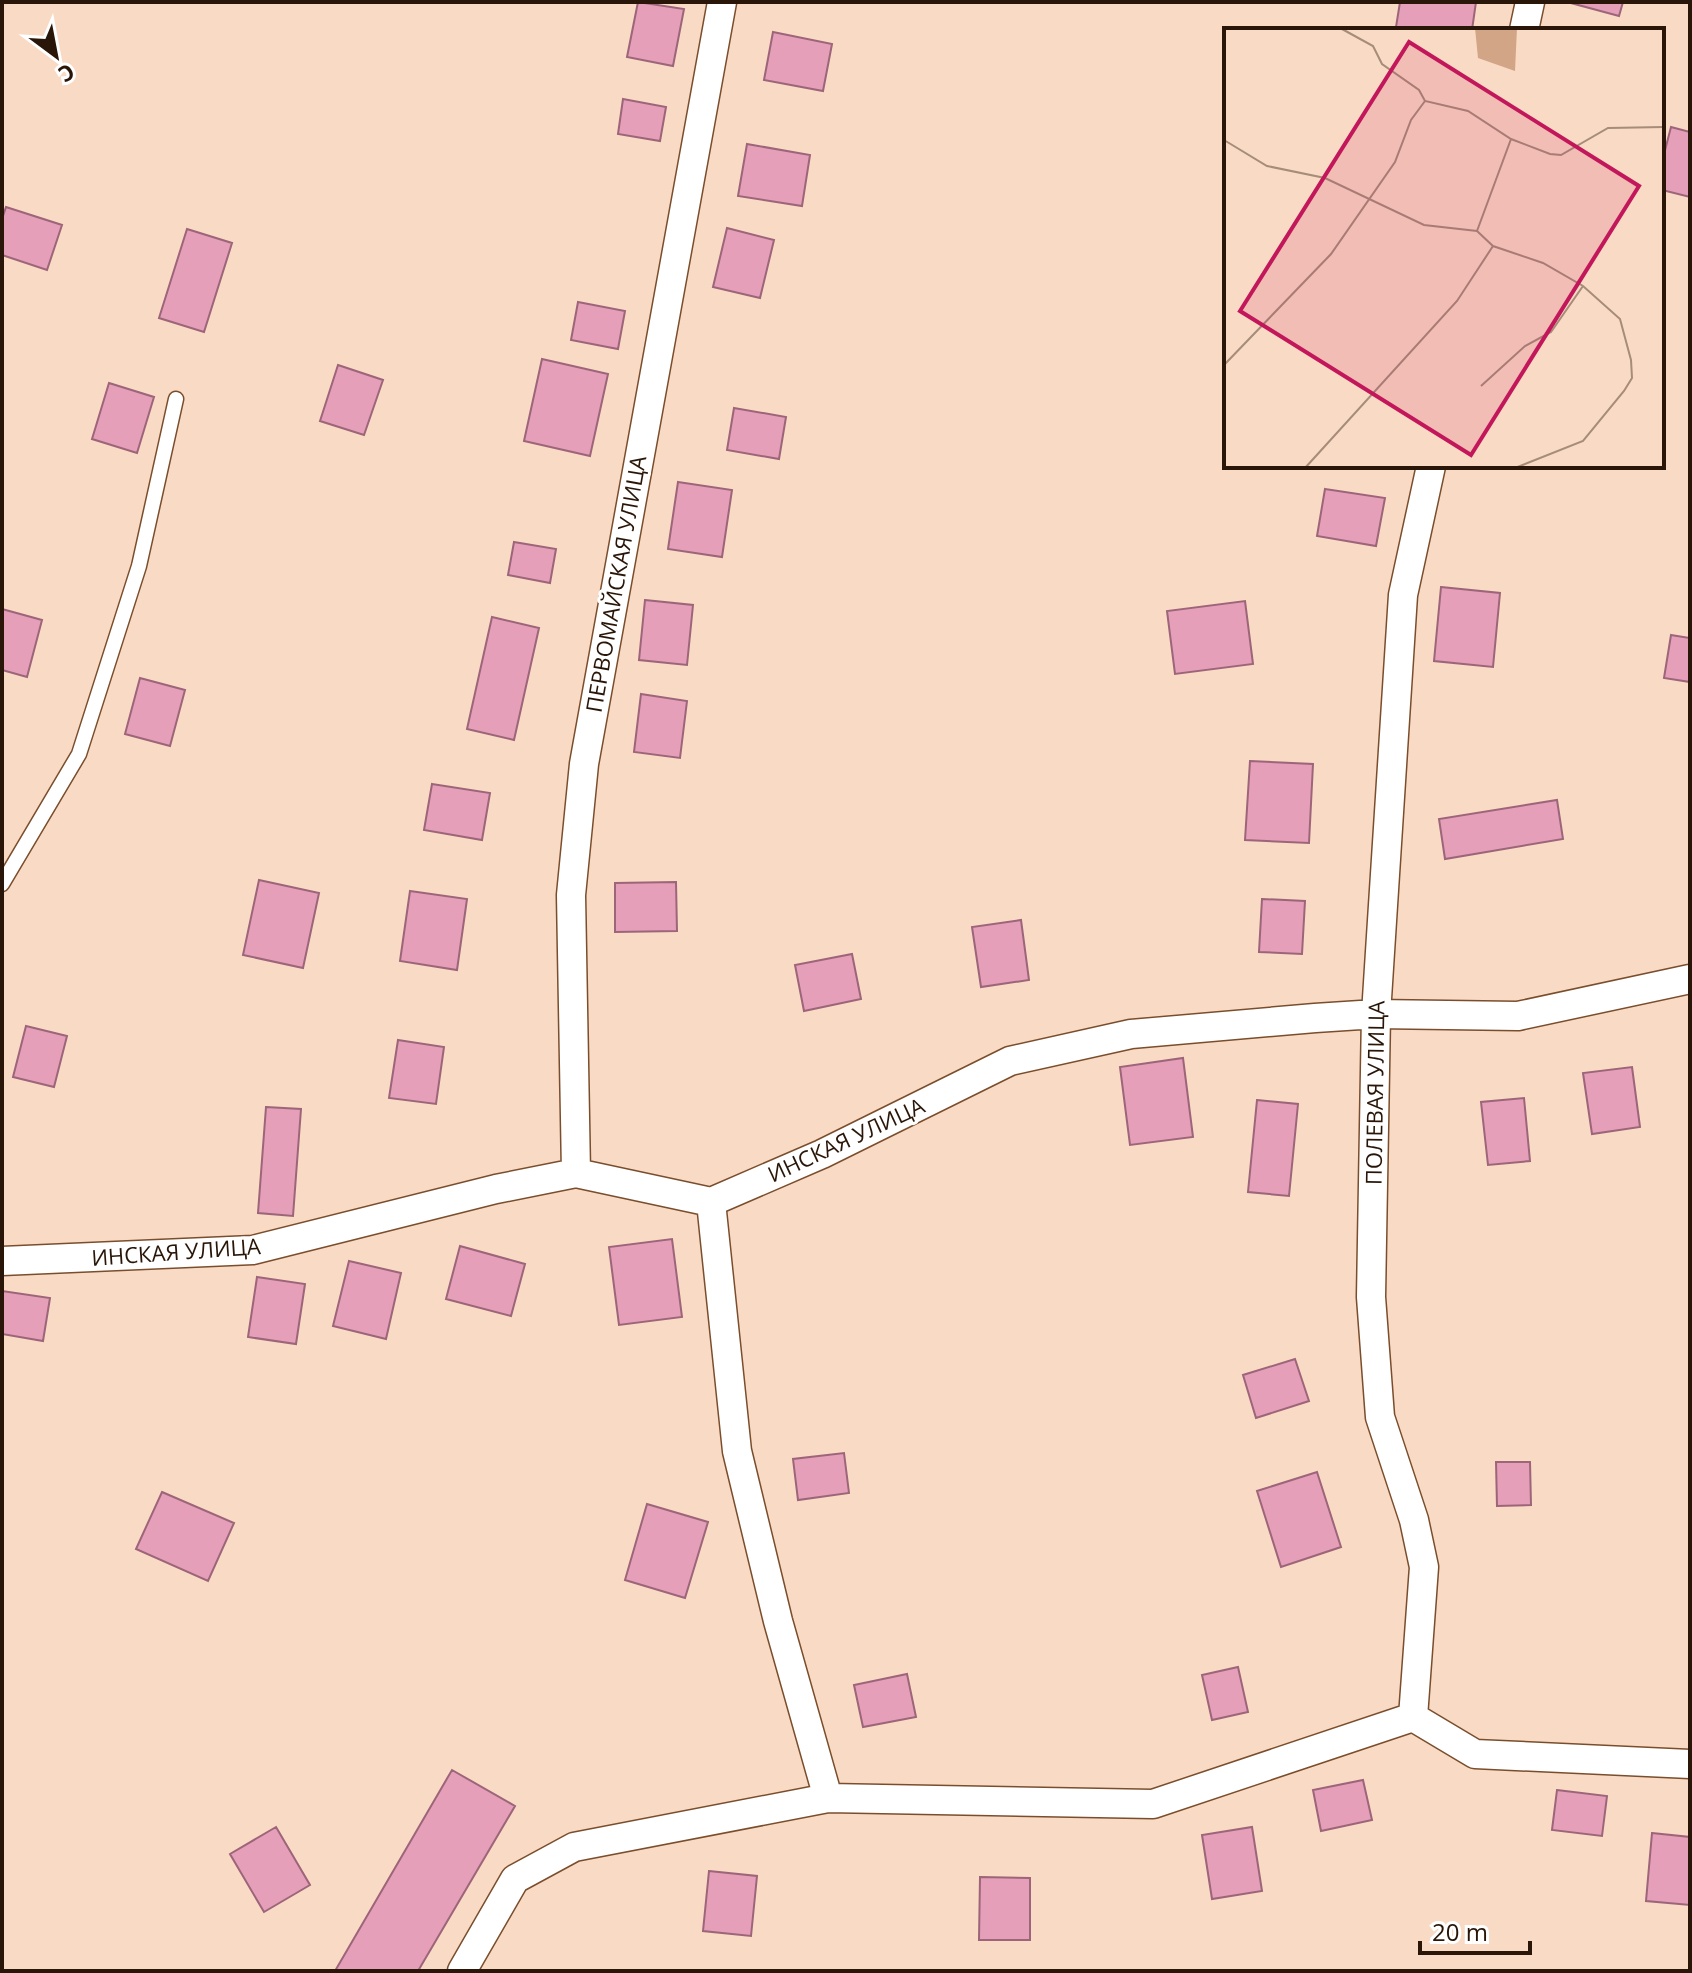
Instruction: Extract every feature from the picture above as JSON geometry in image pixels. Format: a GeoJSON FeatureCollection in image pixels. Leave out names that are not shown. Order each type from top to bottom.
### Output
{"type":"FeatureCollection","features":[{"type":"Feature","properties":{"kind":"street","name":"ПЕРВОМАЙСКАЯ УЛИЦА"},"geometry":{"type":"LineString","coordinates":[[576,1173],[571,895],[584,764],[722,2]]}},
{"type":"Feature","properties":{"kind":"street"},"geometry":{"type":"LineString","coordinates":[[1524,28],[1530,2]]}},
{"type":"Feature","properties":{"kind":"street","name":"ПОЛЕВАЯ УЛИЦА"},"geometry":{"type":"LineString","coordinates":[[1413,1717],[1424,1567],[1414,1520],[1380,1417],[1371,1297],[1376,1014],[1403,595],[1431,468]]}},
{"type":"Feature","properties":{"kind":"street","name":"ИНСКАЯ УЛИЦА"},"geometry":{"type":"LineString","coordinates":[[2,1261],[253,1250],[496,1189],[576,1173],[711,1202],[822,1154],[1010,1061],[1131,1034],[1376,1014],[1518,1016],[1690,979]]}},
{"type":"Feature","properties":{"kind":"street"},"geometry":{"type":"LineString","coordinates":[[711,1202],[737,1451],[778,1621],[828,1798]]}},
{"type":"Feature","properties":{"kind":"street"},"geometry":{"type":"LineString","coordinates":[[462,1971],[515,1879],[574,1847],[828,1798],[1153,1804],[1413,1717],[1475,1754],[1690,1764]]}},
{"type":"Feature","properties":{"kind":"lane"},"geometry":{"type":"LineString","coordinates":[[2,884],[79,754],[139,566],[176,399]]}},
{"type":"Feature","properties":{"kind":"building"},"geometry":{"type":"Polygon","coordinates":[[[638,2],[684,9],[673,66],[627,57],[638,2]]]}},
{"type":"Feature","properties":{"kind":"building"},"geometry":{"type":"Polygon","coordinates":[[[1400,2],[1476,2],[1472,28],[1396,27],[1400,2]]]}},
{"type":"Feature","properties":{"kind":"building"},"geometry":{"type":"Polygon","coordinates":[[[1567,2],[1623,2],[1619,16],[1567,2]]]}},
{"type":"Feature","properties":{"kind":"building"},"geometry":{"type":"Polygon","coordinates":[[[773,32],[832,44],[823,91],[764,80],[773,32]]]}},
{"type":"Feature","properties":{"kind":"building"},"geometry":{"type":"Polygon","coordinates":[[[623,99],[666,107],[660,141],[618,134],[623,99]]]}},
{"type":"Feature","properties":{"kind":"building"},"geometry":{"type":"Polygon","coordinates":[[[1671,127],[1690,132],[1690,197],[1664,190],[1664,154],[1671,127]]]}},
{"type":"Feature","properties":{"kind":"building"},"geometry":{"type":"Polygon","coordinates":[[[747,144],[810,155],[802,206],[738,196],[747,144]]]}},
{"type":"Feature","properties":{"kind":"building"},"geometry":{"type":"Polygon","coordinates":[[[6,207],[62,225],[47,270],[2,255],[2,219],[6,207]]]}},
{"type":"Feature","properties":{"kind":"building"},"geometry":{"type":"Polygon","coordinates":[[[727,228],[774,240],[760,298],[713,287],[727,228]]]}},
{"type":"Feature","properties":{"kind":"building"},"geometry":{"type":"Polygon","coordinates":[[[187,229],[232,243],[204,332],[159,318],[187,229]]]}},
{"type":"Feature","properties":{"kind":"building"},"geometry":{"type":"Polygon","coordinates":[[[578,302],[625,311],[618,349],[571,340],[578,302]]]}},
{"type":"Feature","properties":{"kind":"building"},"geometry":{"type":"Polygon","coordinates":[[[542,359],[608,374],[590,456],[524,441],[542,359]]]}},
{"type":"Feature","properties":{"kind":"building"},"geometry":{"type":"Polygon","coordinates":[[[338,365],[383,380],[364,435],[320,421],[338,365]]]}},
{"type":"Feature","properties":{"kind":"building"},"geometry":{"type":"Polygon","coordinates":[[[109,383],[154,397],[137,453],[92,439],[109,383]]]}},
{"type":"Feature","properties":{"kind":"building"},"geometry":{"type":"Polygon","coordinates":[[[734,408],[786,417],[779,459],[727,450],[734,408]]]}},
{"type":"Feature","properties":{"kind":"building"},"geometry":{"type":"Polygon","coordinates":[[[678,482],[732,490],[722,557],[668,549],[678,482]]]}},
{"type":"Feature","properties":{"kind":"building"},"geometry":{"type":"Polygon","coordinates":[[[1325,489],[1385,498],[1376,546],[1317,536],[1325,489]]]}},
{"type":"Feature","properties":{"kind":"building"},"geometry":{"type":"Polygon","coordinates":[[[514,542],[556,549],[550,583],[508,575],[514,542]]]}},
{"type":"Feature","properties":{"kind":"building"},"geometry":{"type":"Polygon","coordinates":[[[1441,587],[1500,593],[1493,667],[1434,661],[1441,587]]]}},
{"type":"Feature","properties":{"kind":"building"},"geometry":{"type":"Polygon","coordinates":[[[645,600],[693,605],[687,665],[639,660],[645,600]]]}},
{"type":"Feature","properties":{"kind":"building"},"geometry":{"type":"Polygon","coordinates":[[[1245,601],[1253,664],[1175,674],[1167,611],[1245,601]]]}},
{"type":"Feature","properties":{"kind":"building"},"geometry":{"type":"Polygon","coordinates":[[[2,609],[42,620],[27,677],[2,670],[2,609]]]}},
{"type":"Feature","properties":{"kind":"building"},"geometry":{"type":"Polygon","coordinates":[[[492,617],[539,628],[514,740],[467,729],[492,617]]]}},
{"type":"Feature","properties":{"kind":"building"},"geometry":{"type":"Polygon","coordinates":[[[1671,635],[1690,638],[1690,682],[1664,678],[1671,635]]]}},
{"type":"Feature","properties":{"kind":"building"},"geometry":{"type":"Polygon","coordinates":[[[140,678],[185,690],[170,746],[125,734],[140,678]]]}},
{"type":"Feature","properties":{"kind":"building"},"geometry":{"type":"Polygon","coordinates":[[[641,694],[687,701],[680,758],[634,752],[641,694]]]}},
{"type":"Feature","properties":{"kind":"building"},"geometry":{"type":"Polygon","coordinates":[[[1250,761],[1313,764],[1309,843],[1245,840],[1250,761]]]}},
{"type":"Feature","properties":{"kind":"building"},"geometry":{"type":"Polygon","coordinates":[[[432,784],[490,793],[482,840],[424,830],[432,784]]]}},
{"type":"Feature","properties":{"kind":"building"},"geometry":{"type":"Polygon","coordinates":[[[1557,800],[1563,839],[1445,859],[1439,819],[1557,800]]]}},
{"type":"Feature","properties":{"kind":"building"},"geometry":{"type":"Polygon","coordinates":[[[259,880],[319,893],[303,968],[243,955],[259,880]]]}},
{"type":"Feature","properties":{"kind":"building"},"geometry":{"type":"Polygon","coordinates":[[[676,882],[677,931],[615,932],[615,883],[676,882]]]}},
{"type":"Feature","properties":{"kind":"building"},"geometry":{"type":"Polygon","coordinates":[[[410,891],[467,899],[457,970],[400,961],[410,891]]]}},
{"type":"Feature","properties":{"kind":"building"},"geometry":{"type":"Polygon","coordinates":[[[1262,899],[1305,901],[1302,954],[1259,952],[1262,899]]]}},
{"type":"Feature","properties":{"kind":"building"},"geometry":{"type":"Polygon","coordinates":[[[1021,920],[1029,980],[981,987],[972,927],[1021,920]]]}},
{"type":"Feature","properties":{"kind":"building"},"geometry":{"type":"Polygon","coordinates":[[[852,954],[861,999],[804,1011],[795,965],[852,954]]]}},
{"type":"Feature","properties":{"kind":"building"},"geometry":{"type":"Polygon","coordinates":[[[26,1026],[67,1036],[54,1087],[13,1077],[26,1026]]]}},
{"type":"Feature","properties":{"kind":"building"},"geometry":{"type":"Polygon","coordinates":[[[398,1040],[444,1047],[436,1104],[389,1098],[398,1040]]]}},
{"type":"Feature","properties":{"kind":"building"},"geometry":{"type":"Polygon","coordinates":[[[1183,1058],[1193,1137],[1130,1145],[1120,1067],[1183,1058]]]}},
{"type":"Feature","properties":{"kind":"building"},"geometry":{"type":"Polygon","coordinates":[[[1632,1067],[1640,1127],[1592,1134],[1583,1073],[1632,1067]]]}},
{"type":"Feature","properties":{"kind":"building"},"geometry":{"type":"Polygon","coordinates":[[[1524,1098],[1530,1161],[1488,1165],[1481,1102],[1524,1098]]]}},
{"type":"Feature","properties":{"kind":"building"},"geometry":{"type":"Polygon","coordinates":[[[1257,1100],[1298,1104],[1289,1196],[1248,1192],[1257,1100]]]}},
{"type":"Feature","properties":{"kind":"building"},"geometry":{"type":"Polygon","coordinates":[[[266,1107],[301,1109],[293,1216],[258,1213],[266,1107]]]}},
{"type":"Feature","properties":{"kind":"building"},"geometry":{"type":"Polygon","coordinates":[[[672,1239],[682,1317],[619,1325],[609,1247],[672,1239]]]}},
{"type":"Feature","properties":{"kind":"building"},"geometry":{"type":"Polygon","coordinates":[[[460,1246],[525,1264],[511,1316],[446,1299],[460,1246]]]}},
{"type":"Feature","properties":{"kind":"building"},"geometry":{"type":"Polygon","coordinates":[[[349,1261],[401,1273],[386,1339],[333,1326],[349,1261]]]}},
{"type":"Feature","properties":{"kind":"building"},"geometry":{"type":"Polygon","coordinates":[[[257,1277],[305,1284],[296,1344],[248,1337],[257,1277]]]}},
{"type":"Feature","properties":{"kind":"building"},"geometry":{"type":"Polygon","coordinates":[[[2,1291],[50,1298],[43,1341],[2,1334],[2,1291]]]}},
{"type":"Feature","properties":{"kind":"building"},"geometry":{"type":"Polygon","coordinates":[[[1295,1359],[1309,1401],[1256,1418],[1243,1375],[1295,1359]]]}},
{"type":"Feature","properties":{"kind":"building"},"geometry":{"type":"Polygon","coordinates":[[[844,1453],[849,1493],[798,1500],[793,1459],[844,1453]]]}},
{"type":"Feature","properties":{"kind":"building"},"geometry":{"type":"Polygon","coordinates":[[[1496,1462],[1530,1462],[1531,1505],[1497,1506],[1496,1462]]]}},
{"type":"Feature","properties":{"kind":"building"},"geometry":{"type":"Polygon","coordinates":[[[1317,1472],[1341,1547],[1281,1567],[1257,1491],[1317,1472]]]}},
{"type":"Feature","properties":{"kind":"building"},"geometry":{"type":"Polygon","coordinates":[[[162,1492],[234,1523],[208,1581],[136,1549],[162,1492]]]}},
{"type":"Feature","properties":{"kind":"building"},"geometry":{"type":"Polygon","coordinates":[[[647,1504],[708,1522],[685,1598],[625,1580],[647,1504]]]}},
{"type":"Feature","properties":{"kind":"building"},"geometry":{"type":"Polygon","coordinates":[[[1238,1667],[1248,1712],[1212,1720],[1202,1675],[1238,1667]]]}},
{"type":"Feature","properties":{"kind":"building"},"geometry":{"type":"Polygon","coordinates":[[[907,1674],[916,1717],[863,1727],[854,1685],[907,1674]]]}},
{"type":"Feature","properties":{"kind":"building"},"geometry":{"type":"Polygon","coordinates":[[[452,1770],[515,1806],[418,1971],[335,1971],[452,1770]]]}},
{"type":"Feature","properties":{"kind":"building"},"geometry":{"type":"Polygon","coordinates":[[[1363,1780],[1372,1820],[1321,1831],[1313,1790],[1363,1780]]]}},
{"type":"Feature","properties":{"kind":"building"},"geometry":{"type":"Polygon","coordinates":[[[1557,1790],[1607,1796],[1602,1836],[1552,1830],[1557,1790]]]}},
{"type":"Feature","properties":{"kind":"building"},"geometry":{"type":"Polygon","coordinates":[[[276,1827],[310,1885],[264,1912],[230,1854],[276,1827]]]}},
{"type":"Feature","properties":{"kind":"building"},"geometry":{"type":"Polygon","coordinates":[[[1252,1827],[1262,1891],[1212,1899],[1202,1835],[1252,1827]]]}},
{"type":"Feature","properties":{"kind":"building"},"geometry":{"type":"Polygon","coordinates":[[[1652,1833],[1690,1837],[1690,1905],[1646,1901],[1652,1833]]]}},
{"type":"Feature","properties":{"kind":"building"},"geometry":{"type":"Polygon","coordinates":[[[709,1871],[757,1876],[751,1936],[703,1931],[709,1871]]]}},
{"type":"Feature","properties":{"kind":"building"},"geometry":{"type":"Polygon","coordinates":[[[980,1877],[1030,1878],[1030,1940],[979,1940],[980,1877]]]}}]}
